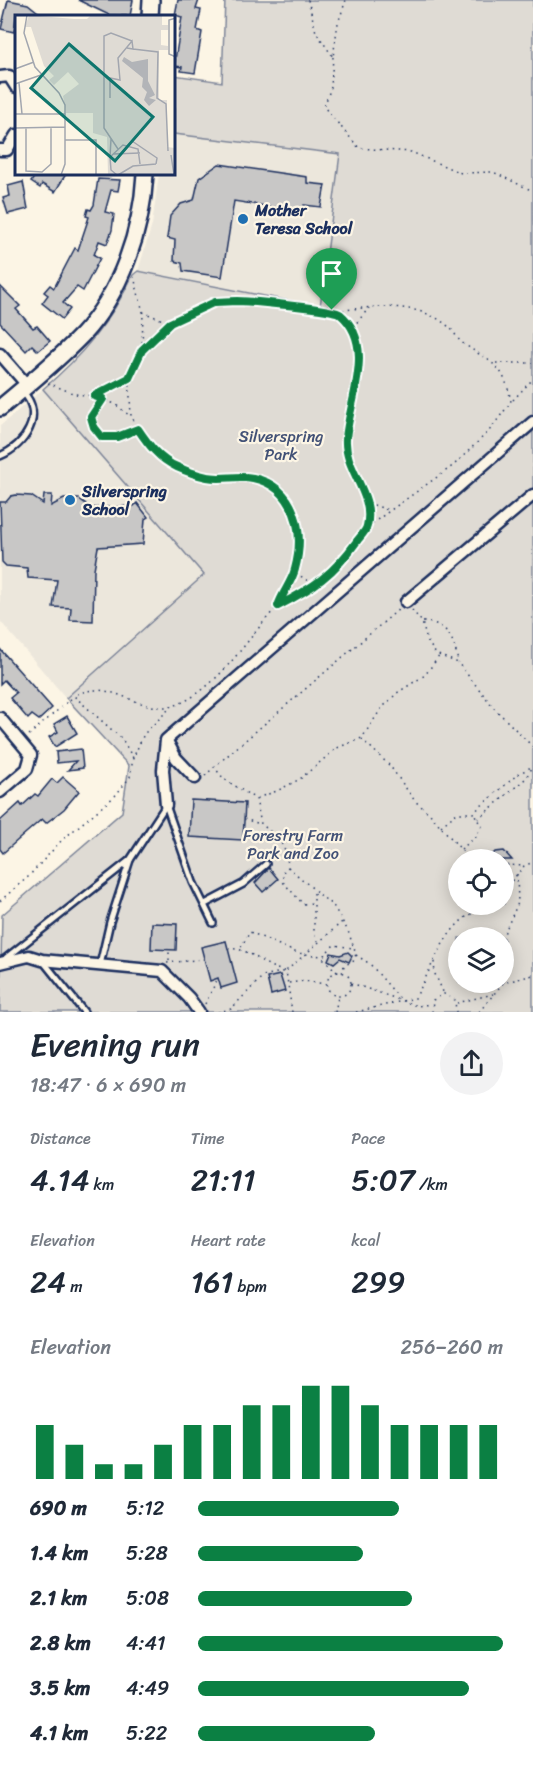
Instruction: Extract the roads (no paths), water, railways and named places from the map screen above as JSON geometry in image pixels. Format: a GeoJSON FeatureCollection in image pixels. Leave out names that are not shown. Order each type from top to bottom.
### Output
{"type":"FeatureCollection","features":[{"type":"Feature","properties":{"kind":"street"},"geometry":{"type":"LineString","coordinates":[[150,15],[151,0]]}},
{"type":"Feature","properties":{"kind":"street"},"geometry":{"type":"LineString","coordinates":[[0,77],[9,76],[15,85]]}},
{"type":"Feature","properties":{"kind":"street"},"geometry":{"type":"LineString","coordinates":[[0,150],[7,150],[15,137]]}},
{"type":"Feature","properties":{"kind":"street"},"geometry":{"type":"LineString","coordinates":[[0,408],[84,333],[108,299],[128,257],[137,223],[145,176]]}},
{"type":"Feature","properties":{"kind":"street"},"geometry":{"type":"LineString","coordinates":[[0,354],[28,384]]}},
{"type":"Feature","properties":{"kind":"street"},"geometry":{"type":"LineString","coordinates":[[166,805],[163,770],[166,740],[533,422]]}},
{"type":"Feature","properties":{"kind":"street"},"geometry":{"type":"LineString","coordinates":[[406,602],[533,495]]}},
{"type":"Feature","properties":{"kind":"street"},"geometry":{"type":"LineString","coordinates":[[0,718],[30,755],[27,768],[0,792]]}},
{"type":"Feature","properties":{"kind":"street"},"geometry":{"type":"LineString","coordinates":[[166,740],[176,758],[195,778]]}},
{"type":"Feature","properties":{"kind":"street"},"geometry":{"type":"LineString","coordinates":[[0,963],[29,956],[42,960],[162,971],[198,1010]]}},
{"type":"Feature","properties":{"kind":"lane"},"geometry":{"type":"LineString","coordinates":[[0,456],[29,434],[33,423],[28,384]]}},
{"type":"Feature","properties":{"kind":"lane"},"geometry":{"type":"LineString","coordinates":[[100,966],[110,922],[130,860],[166,805]]}},
{"type":"Feature","properties":{"kind":"lane"},"geometry":{"type":"LineString","coordinates":[[166,805],[194,882],[213,923]]}},
{"type":"Feature","properties":{"kind":"lane"},"geometry":{"type":"LineString","coordinates":[[0,963],[130,860]]}},
{"type":"Feature","properties":{"kind":"lane"},"geometry":{"type":"LineString","coordinates":[[205,904],[243,884],[266,864]]}},
{"type":"Feature","properties":{"kind":"lane"},"geometry":{"type":"LineString","coordinates":[[42,960],[84,1012]]}},
{"type":"Feature","properties":{"kind":"place","name":"Mother Teresa School"},"geometry":{"type":"Point","coordinates":[243,219]}},
{"type":"Feature","properties":{"kind":"place","name":"Silverspring School"},"geometry":{"type":"Point","coordinates":[70,500]}},
{"type":"Feature","properties":{"kind":"park label","name":"Silverspring Park"},"geometry":{"type":"Point","coordinates":[281,445]}},
{"type":"Feature","properties":{"kind":"park label","name":"Forestry Farm Park and Zoo"},"geometry":{"type":"Point","coordinates":[293,844]}}]}
